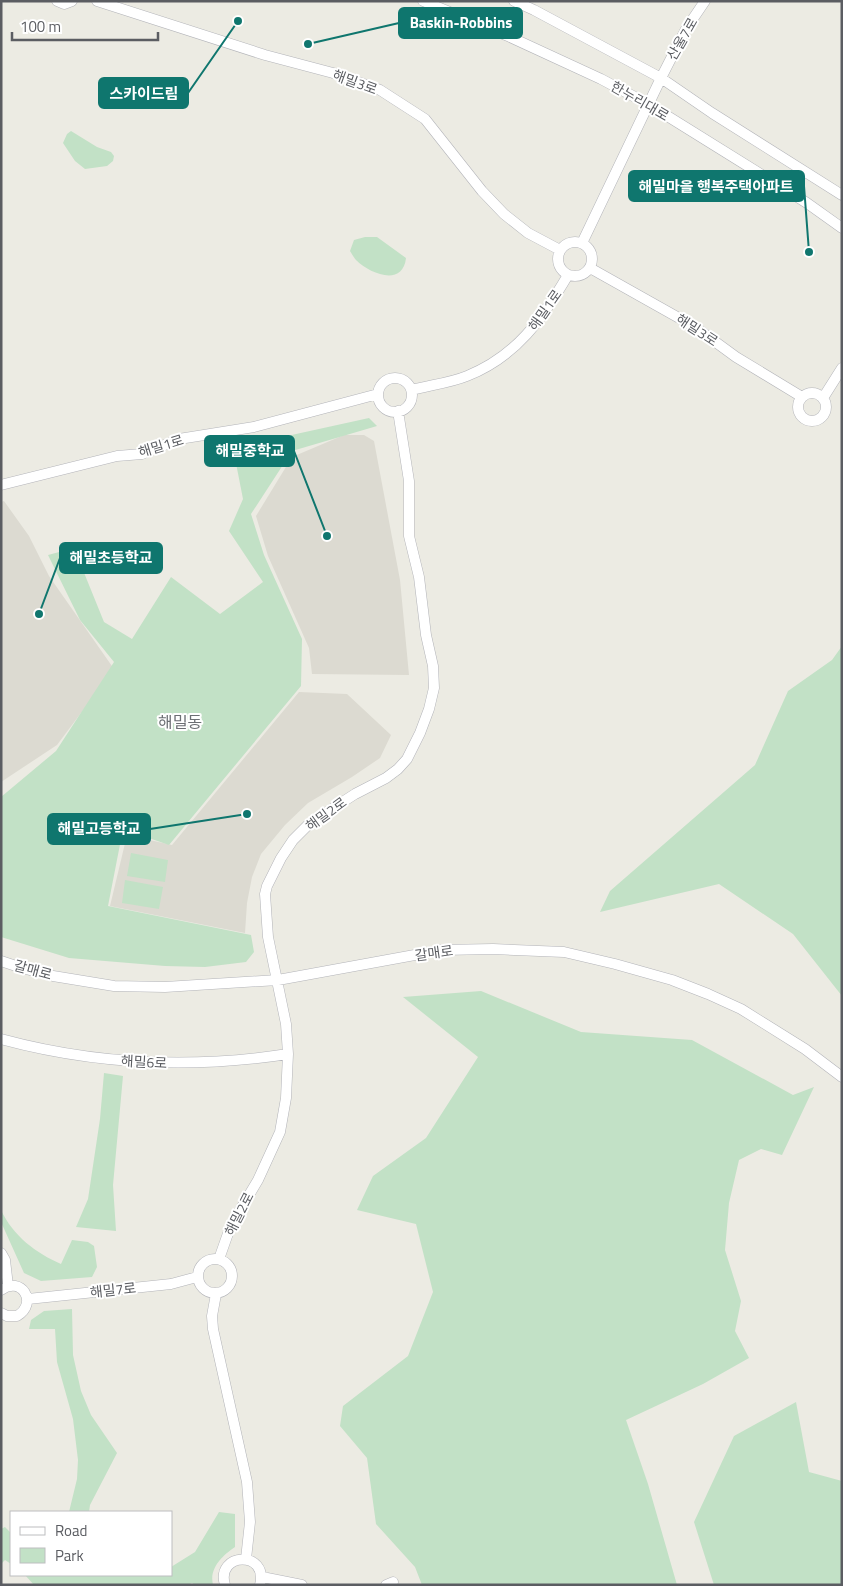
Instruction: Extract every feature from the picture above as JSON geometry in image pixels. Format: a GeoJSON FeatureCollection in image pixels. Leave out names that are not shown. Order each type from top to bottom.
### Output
{"type":"FeatureCollection","features":[{"type":"Feature","properties":{"kind":"street"},"geometry":{"type":"LineString","coordinates":[[57,1],[64,4],[72,1]]}},
{"type":"Feature","properties":{"kind":"street","name":"해밀3로"},"geometry":{"type":"LineString","coordinates":[[97,1],[265,55],[333,73],[380,90],[425,119],[482,191],[504,214],[528,233],[560,250]]}},
{"type":"Feature","properties":{"kind":"street","name":"한누리대로"},"geometry":{"type":"LineString","coordinates":[[422,1],[510,37],[601,79],[648,104],[806,203],[842,228]]}},
{"type":"Feature","properties":{"kind":"street","name":"한누리대로"},"geometry":{"type":"LineString","coordinates":[[514,1],[661,78],[712,113],[842,195]]}},
{"type":"Feature","properties":{"kind":"street","name":"산울7로"},"geometry":{"type":"LineString","coordinates":[[661,78],[686,29],[705,1]]}},
{"type":"Feature","properties":{"kind":"street"},"geometry":{"type":"LineString","coordinates":[[582,243],[661,78]]}},
{"type":"Feature","properties":{"kind":"street"},"geometry":{"type":"LineString","coordinates":[[567,243],[582,243],[587,246],[592,256],[590,268],[583,275],[568,275],[558,264],[560,250],[567,243]]}},
{"type":"Feature","properties":{"kind":"street","name":"해밀3로"},"geometry":{"type":"LineString","coordinates":[[590,268],[695,327],[736,357],[802,397]]}},
{"type":"Feature","properties":{"kind":"street","name":"해밀1로"},"geometry":{"type":"LineString","coordinates":[[412,390],[466,376],[491,364],[510,351],[522,341],[551,305],[568,275]]}},
{"type":"Feature","properties":{"kind":"street"},"geometry":{"type":"LineString","coordinates":[[823,398],[842,368]]}},
{"type":"Feature","properties":{"kind":"street"},"geometry":{"type":"LineString","coordinates":[[392,378],[403,380],[412,390],[410,404],[398,411],[390,411],[385,408],[381,404],[378,394],[383,384],[392,378]]}},
{"type":"Feature","properties":{"kind":"street"},"geometry":{"type":"LineString","coordinates":[[815,393],[823,398],[826,406],[824,415],[821,418],[812,421],[800,415],[798,406],[802,397],[806,394],[815,393]]}},
{"type":"Feature","properties":{"kind":"street","name":"해밀1로"},"geometry":{"type":"LineString","coordinates":[[1,485],[117,456],[142,454],[178,439],[254,427],[378,394]]}},
{"type":"Feature","properties":{"kind":"street","name":"해밀2로"},"geometry":{"type":"LineString","coordinates":[[219,1260],[231,1225],[258,1180],[280,1132],[286,1098],[288,1054],[286,1024],[268,937],[265,894],[281,858],[293,840],[310,823],[355,794],[386,778],[407,759],[423,725],[434,688],[433,666],[426,635],[419,577],[409,536],[409,481],[398,411]]}},
{"type":"Feature","properties":{"kind":"street","name":"갈매로"},"geometry":{"type":"LineString","coordinates":[[1,961],[52,976],[114,986],[165,987],[278,980],[442,950],[493,949],[564,952],[672,980],[708,994],[741,1009],[805,1049],[842,1077]]}},
{"type":"Feature","properties":{"kind":"street","name":"해밀6로"},"geometry":{"type":"LineString","coordinates":[[1,1039],[65,1054],[144,1063],[215,1063],[288,1054]]}},
{"type":"Feature","properties":{"kind":"street"},"geometry":{"type":"LineString","coordinates":[[1,1253],[4,1260],[5,1288],[19,1287],[28,1299],[26,1309],[18,1316],[7,1316],[1,1313]]}},
{"type":"Feature","properties":{"kind":"street"},"geometry":{"type":"LineString","coordinates":[[209,1260],[219,1260],[228,1266],[232,1275],[232,1281],[226,1290],[216,1294],[210,1293],[201,1287],[197,1277],[200,1266],[209,1260]]}},
{"type":"Feature","properties":{"kind":"street","name":"해밀7로"},"geometry":{"type":"LineString","coordinates":[[28,1299],[171,1284],[197,1277]]}},
{"type":"Feature","properties":{"kind":"street"},"geometry":{"type":"LineString","coordinates":[[216,1294],[212,1316],[213,1329],[247,1482],[250,1522],[246,1559]]}},
{"type":"Feature","properties":{"kind":"street"},"geometry":{"type":"LineString","coordinates":[[225,1585],[224,1575],[229,1564],[246,1559],[257,1565],[261,1581],[302,1585]]}},
{"type":"Feature","properties":{"kind":"shaded area"},"geometry":{"type":"Polygon","coordinates":[[[344,435],[364,435],[374,441],[400,580],[409,675],[312,674],[309,648],[268,556],[256,516],[292,457],[344,435]]]}},
{"type":"Feature","properties":{"kind":"shaded area"},"geometry":{"type":"Polygon","coordinates":[[[4,501],[29,536],[49,576],[114,669],[57,745],[1,782],[1,502],[4,501]]]}},
{"type":"Feature","properties":{"kind":"shaded area"},"geometry":{"type":"Polygon","coordinates":[[[299,692],[347,694],[391,735],[380,758],[308,803],[285,825],[261,854],[252,877],[247,903],[245,933],[110,906],[127,835],[172,845],[299,692]]]}},
{"type":"Feature","properties":{"kind":"green space"},"geometry":{"type":"Polygon","coordinates":[[[71,131],[97,147],[111,152],[114,156],[113,161],[107,166],[85,169],[75,161],[63,143],[67,134],[71,131]]]}},
{"type":"Feature","properties":{"kind":"green space"},"geometry":{"type":"Polygon","coordinates":[[[365,237],[377,237],[406,258],[404,267],[399,273],[385,275],[377,273],[369,270],[356,260],[350,251],[354,240],[365,237]]]}},
{"type":"Feature","properties":{"kind":"green space"},"geometry":{"type":"Polygon","coordinates":[[[369,418],[377,426],[292,451],[251,514],[264,555],[302,639],[301,686],[169,845],[123,829],[108,906],[251,935],[254,952],[246,962],[205,967],[165,966],[69,958],[1,937],[1,797],[56,751],[114,662],[80,620],[48,555],[74,548],[104,622],[132,639],[171,577],[220,614],[263,582],[229,531],[243,499],[233,448],[369,418]]]}},
{"type":"Feature","properties":{"kind":"green space"},"geometry":{"type":"Polygon","coordinates":[[[842,646],[842,996],[793,934],[719,884],[600,912],[610,891],[755,765],[788,691],[832,660],[842,646]]]}},
{"type":"Feature","properties":{"kind":"green space"},"geometry":{"type":"Polygon","coordinates":[[[131,853],[168,860],[165,882],[127,876],[131,853]]]}},
{"type":"Feature","properties":{"kind":"green space"},"geometry":{"type":"Polygon","coordinates":[[[125,880],[163,887],[159,909],[122,903],[125,880]]]}},
{"type":"Feature","properties":{"kind":"green space"},"geometry":{"type":"Polygon","coordinates":[[[481,991],[581,1032],[692,1040],[793,1095],[814,1087],[782,1155],[761,1149],[739,1160],[729,1203],[725,1250],[741,1301],[735,1331],[749,1358],[703,1384],[626,1420],[648,1484],[677,1585],[422,1585],[415,1567],[376,1524],[367,1458],[340,1426],[343,1406],[408,1356],[433,1292],[416,1224],[357,1210],[373,1176],[426,1138],[478,1057],[403,997],[481,991]]]}},
{"type":"Feature","properties":{"kind":"green space"},"geometry":{"type":"Polygon","coordinates":[[[104,1073],[123,1076],[113,1185],[116,1231],[76,1227],[88,1199],[100,1119],[104,1073]]]}},
{"type":"Feature","properties":{"kind":"green space"},"geometry":{"type":"Polygon","coordinates":[[[1,1210],[12,1228],[26,1243],[43,1255],[61,1264],[72,1240],[88,1242],[94,1246],[97,1267],[92,1277],[41,1281],[24,1273],[1,1222],[1,1210]]]}},
{"type":"Feature","properties":{"kind":"green space"},"geometry":{"type":"Polygon","coordinates":[[[72,1309],[73,1355],[81,1391],[91,1415],[117,1453],[90,1505],[89,1511],[69,1511],[77,1479],[78,1460],[73,1419],[57,1362],[55,1329],[29,1329],[31,1320],[44,1311],[72,1309]]]}},
{"type":"Feature","properties":{"kind":"green space"},"geometry":{"type":"Polygon","coordinates":[[[796,1402],[809,1472],[842,1481],[842,1585],[714,1585],[694,1522],[734,1436],[796,1402]]]}},
{"type":"Feature","properties":{"kind":"green space"},"geometry":{"type":"Polygon","coordinates":[[[219,1512],[235,1514],[235,1547],[221,1558],[215,1568],[212,1579],[213,1585],[195,1585],[192,1583],[188,1585],[34,1585],[26,1576],[172,1576],[172,1566],[195,1552],[219,1512]]]}},
{"type":"Feature","properties":{"kind":"green space"},"geometry":{"type":"Polygon","coordinates":[[[5,1527],[10,1532],[10,1563],[5,1560],[1,1564],[1,1529],[5,1527]]]}},
{"type":"Feature","properties":{"kind":"place","name":"스카이드림"},"geometry":{"type":"Point","coordinates":[238,21]}},
{"type":"Feature","properties":{"kind":"place","name":"Baskin-Robbins"},"geometry":{"type":"Point","coordinates":[308,44]}},
{"type":"Feature","properties":{"kind":"place","name":"해밀마을 행복주택아파트"},"geometry":{"type":"Point","coordinates":[809,252]}},
{"type":"Feature","properties":{"kind":"place","name":"해밀중학교"},"geometry":{"type":"Point","coordinates":[327,536]}},
{"type":"Feature","properties":{"kind":"place","name":"해밀초등학교"},"geometry":{"type":"Point","coordinates":[39,614]}},
{"type":"Feature","properties":{"kind":"place","name":"해밀고등학교"},"geometry":{"type":"Point","coordinates":[247,814]}},
{"type":"Feature","properties":{"kind":"district","name":"해밀동"},"geometry":{"type":"Point","coordinates":[180,722]}}]}
